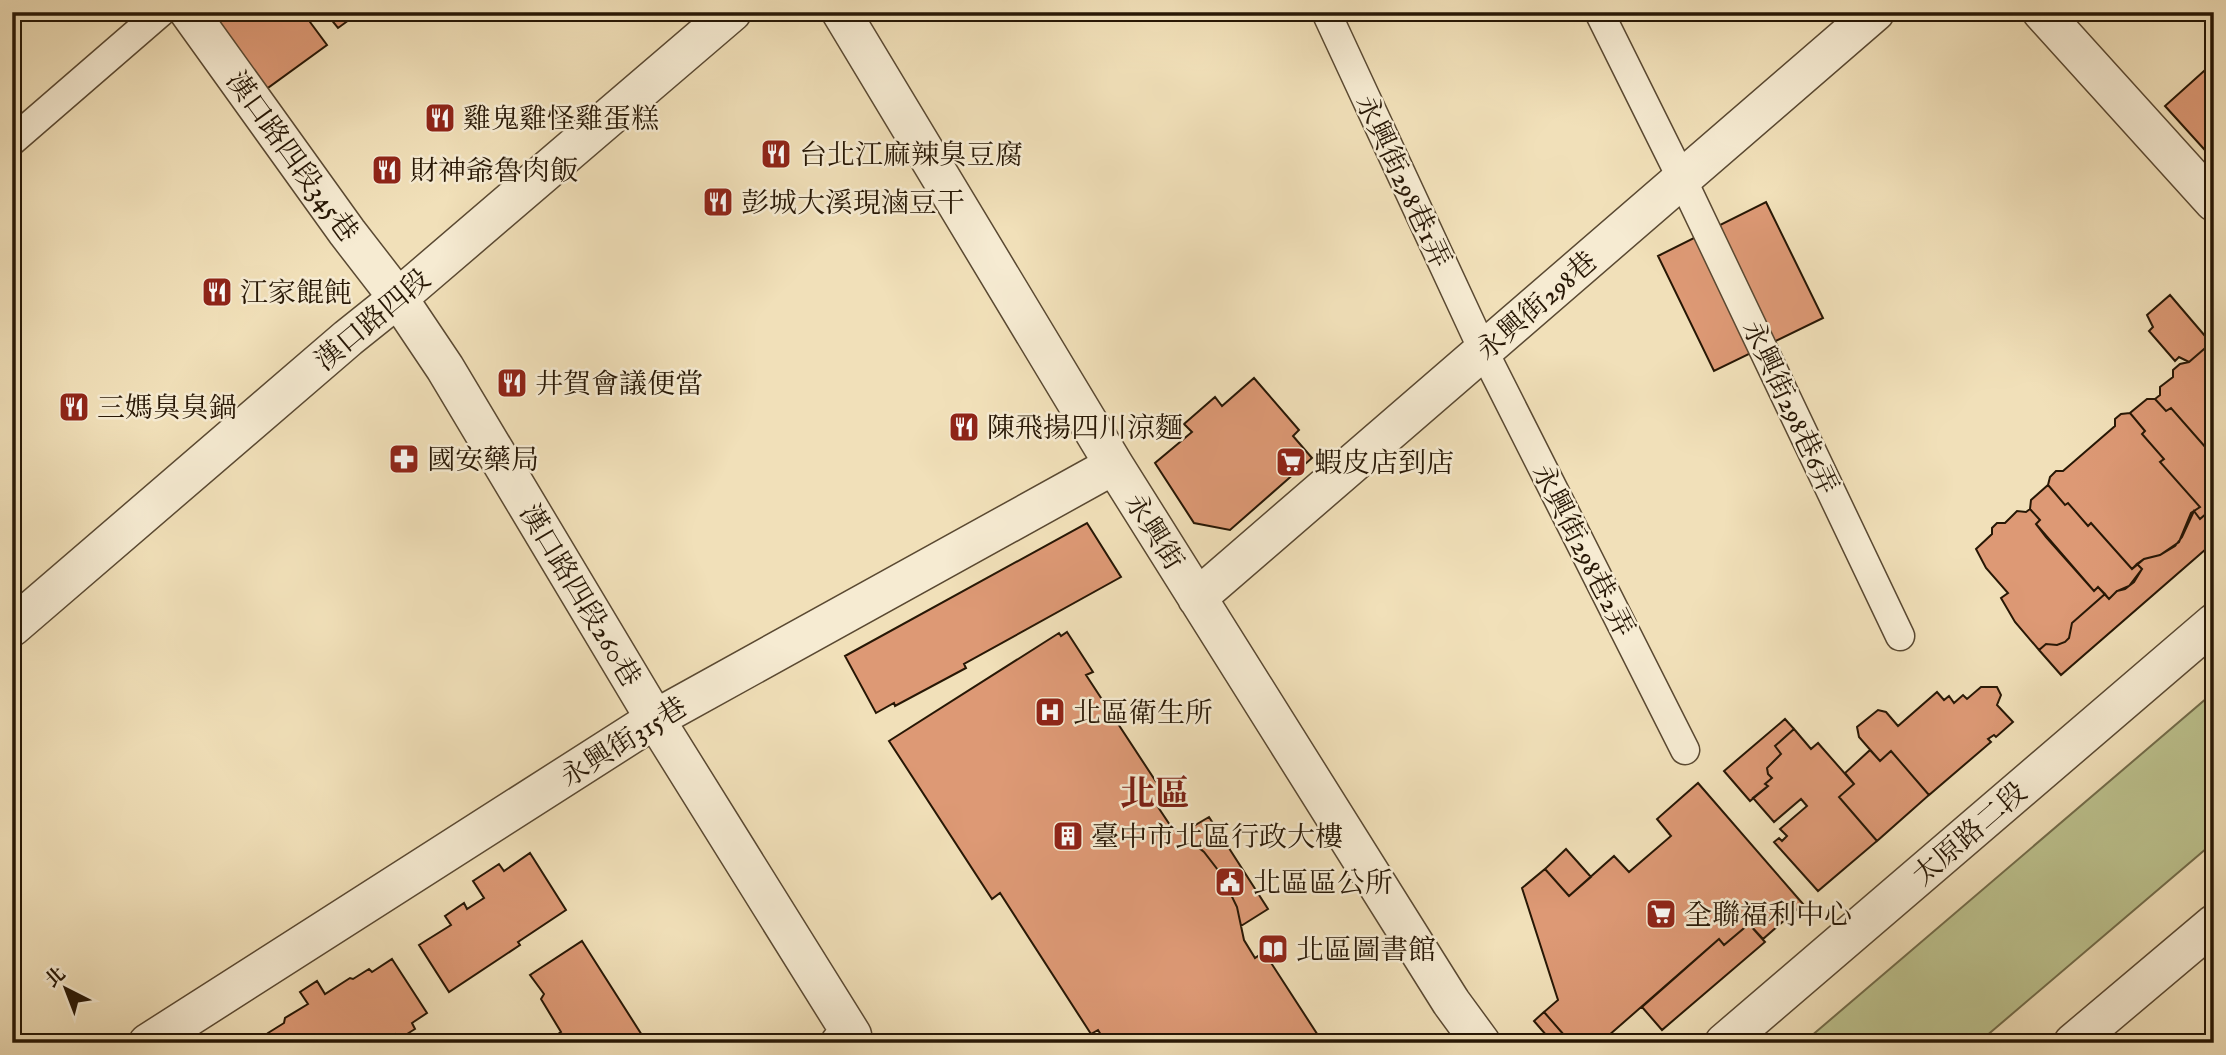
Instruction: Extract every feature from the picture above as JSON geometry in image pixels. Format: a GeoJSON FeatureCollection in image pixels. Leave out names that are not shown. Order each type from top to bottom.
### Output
{"type":"FeatureCollection","features":[{"type":"Feature","properties":{"kind":"street","name":"漢口路四段345巷"},"geometry":{"type":"LineString","coordinates":[[189,12],[347,232],[398,298]]}},
{"type":"Feature","properties":{"kind":"street","name":"漢口路四段"},"geometry":{"type":"LineString","coordinates":[[12,627],[732,12]]}},
{"type":"Feature","properties":{"kind":"street","name":"永興街"},"geometry":{"type":"LineString","coordinates":[[841,12],[1114,465],[1451,1002],[1481,1043]]}},
{"type":"Feature","properties":{"kind":"street","name":"永興街298巷"},"geometry":{"type":"LineString","coordinates":[[1197,598],[1875,12]]}},
{"type":"Feature","properties":{"kind":"street"},"geometry":{"type":"LineString","coordinates":[[2042,12],[2214,202]]}},
{"type":"Feature","properties":{"kind":"street","name":"漢口路四段260巷"},"geometry":{"type":"LineString","coordinates":[[398,298],[445,368],[846,1039]]}},
{"type":"Feature","properties":{"kind":"street","name":"永興街315巷"},"geometry":{"type":"LineString","coordinates":[[148,1043],[655,719],[1114,465]]}},
{"type":"Feature","properties":{"kind":"street","name":"太原路二段"},"geometry":{"type":"LineString","coordinates":[[1724,1043],[2214,623]]}},
{"type":"Feature","properties":{"kind":"street"},"geometry":{"type":"LineString","coordinates":[[2073,1043],[2214,923]]}},
{"type":"Feature","properties":{"kind":"lane"},"geometry":{"type":"LineString","coordinates":[[12,141],[161,12]]}},
{"type":"Feature","properties":{"kind":"lane","name":"永興街298巷1弄"},"geometry":{"type":"LineString","coordinates":[[1326,12],[1483,350]]}},
{"type":"Feature","properties":{"kind":"lane","name":"永興街298巷6弄"},"geometry":{"type":"LineString","coordinates":[[1599,12],[1682,179],[1900,636]]}},
{"type":"Feature","properties":{"kind":"lane","name":"永興街298巷2弄"},"geometry":{"type":"LineString","coordinates":[[1483,350],[1685,750]]}},
{"type":"Feature","properties":{"kind":"green space"},"geometry":{"type":"Polygon","coordinates":[[[2214,692],[2214,842],[1978,1043],[1803,1043],[2214,692]]]}},
{"type":"Feature","properties":{"kind":"building"},"geometry":{"type":"Polygon","coordinates":[[[208,12],[322,12],[310,22],[327,45],[265,90],[208,12]]]}},
{"type":"Feature","properties":{"kind":"building"},"geometry":{"type":"Polygon","coordinates":[[[325,12],[360,12],[338,28],[325,12]]]}},
{"type":"Feature","properties":{"kind":"building"},"geometry":{"type":"Polygon","coordinates":[[[2214,62],[2214,158],[2213,159],[2165,106],[2214,62]]]}},
{"type":"Feature","properties":{"kind":"building"},"geometry":{"type":"Polygon","coordinates":[[[1766,202],[1823,318],[1714,371],[1658,256],[1766,202]]]}},
{"type":"Feature","properties":{"kind":"building"},"geometry":{"type":"Polygon","coordinates":[[[2170,295],[2211,343],[2189,362],[2179,357],[2175,361],[2149,331],[2153,327],[2147,315],[2170,295]]]}},
{"type":"Feature","properties":{"kind":"building"},"geometry":{"type":"Polygon","coordinates":[[[2211,343],[2214,346],[2214,457],[2171,408],[2166,411],[2155,399],[2160,395],[2160,387],[2173,377],[2173,370],[2180,364],[2189,362],[2211,343]]]}},
{"type":"Feature","properties":{"kind":"building"},"geometry":{"type":"Polygon","coordinates":[[[1254,378],[1299,430],[1293,436],[1312,458],[1230,530],[1194,523],[1155,463],[1192,432],[1184,424],[1215,397],[1222,406],[1254,378]]]}},
{"type":"Feature","properties":{"kind":"building"},"geometry":{"type":"Polygon","coordinates":[[[2147,399],[2155,399],[2166,411],[2171,408],[2214,457],[2214,511],[2200,519],[2194,511],[2200,507],[2160,462],[2164,459],[2142,434],[2145,431],[2130,413],[2147,399]]]}},
{"type":"Feature","properties":{"kind":"building"},"geometry":{"type":"Polygon","coordinates":[[[2130,413],[2145,431],[2142,434],[2164,459],[2160,462],[2200,507],[2191,513],[2179,542],[2160,555],[2144,559],[2132,569],[2091,523],[2088,526],[2048,485],[2050,477],[2056,471],[2063,471],[2115,426],[2115,419],[2121,414],[2130,413]]]}},
{"type":"Feature","properties":{"kind":"building"},"geometry":{"type":"Polygon","coordinates":[[[2048,485],[2088,526],[2091,523],[2132,569],[2137,564],[2142,569],[2129,586],[2117,591],[2109,599],[2098,587],[2094,591],[2036,524],[2040,520],[2030,509],[2031,500],[2048,485]]]}},
{"type":"Feature","properties":{"kind":"building"},"geometry":{"type":"Polygon","coordinates":[[[2030,509],[2040,520],[2036,524],[2046,537],[2094,591],[2098,587],[2105,594],[2072,623],[2069,638],[2065,642],[2057,645],[2046,644],[2039,650],[2015,622],[2001,598],[2008,593],[1986,568],[1976,549],[1992,534],[1992,528],[1997,523],[2005,523],[2017,511],[2026,512],[2030,509]]]}},
{"type":"Feature","properties":{"kind":"building"},"geometry":{"type":"Polygon","coordinates":[[[2194,511],[2200,519],[2214,511],[2214,542],[2061,675],[2039,650],[2046,644],[2057,645],[2065,642],[2069,638],[2072,623],[2105,594],[2109,599],[2117,591],[2134,582],[2142,569],[2137,564],[2175,546],[2194,511]]]}},
{"type":"Feature","properties":{"kind":"building"},"geometry":{"type":"Polygon","coordinates":[[[1087,523],[1121,577],[964,664],[966,668],[895,706],[894,703],[876,713],[845,656],[1087,523]]]}},
{"type":"Feature","properties":{"kind":"building","name":"臺中市北區行政大樓"},"geometry":{"type":"Polygon","coordinates":[[[1067,632],[1093,672],[1086,675],[1168,800],[1158,807],[1170,825],[1204,852],[1221,874],[1237,907],[1244,940],[1255,958],[1264,952],[1323,1043],[1106,1043],[1098,1030],[1091,1034],[1000,893],[992,899],[889,741],[1059,633],[1061,636],[1067,632]]]}},
{"type":"Feature","properties":{"kind":"building"},"geometry":{"type":"Polygon","coordinates":[[[1981,687],[1997,687],[2001,695],[1997,705],[2013,722],[1996,737],[1994,735],[1988,739],[1991,742],[1929,795],[1891,751],[1880,761],[1859,737],[1857,727],[1878,710],[1886,712],[1898,726],[1937,692],[1944,700],[1949,696],[1954,703],[1963,695],[1967,699],[1981,687]]]}},
{"type":"Feature","properties":{"kind":"building"},"geometry":{"type":"Polygon","coordinates":[[[1785,719],[1794,729],[1775,746],[1781,754],[1767,768],[1772,778],[1765,784],[1768,786],[1750,801],[1724,771],[1785,719]]]}},
{"type":"Feature","properties":{"kind":"building"},"geometry":{"type":"Polygon","coordinates":[[[1794,729],[1811,749],[1818,743],[1854,784],[1839,797],[1877,841],[1818,891],[1774,842],[1779,838],[1782,841],[1787,836],[1780,829],[1807,806],[1801,799],[1774,822],[1753,798],[1768,786],[1765,784],[1772,778],[1767,768],[1781,754],[1775,746],[1794,729]]]}},
{"type":"Feature","properties":{"kind":"building"},"geometry":{"type":"Polygon","coordinates":[[[1870,750],[1880,761],[1891,751],[1929,795],[1877,841],[1839,797],[1854,784],[1845,773],[1870,750]]]}},
{"type":"Feature","properties":{"kind":"building","name":"全聯福利中心"},"geometry":{"type":"Polygon","coordinates":[[[1698,783],[1803,904],[1763,939],[1749,924],[1724,945],[1719,939],[1600,1043],[1571,1043],[1544,1012],[1558,1000],[1522,888],[1545,869],[1569,896],[1614,856],[1629,872],[1671,836],[1657,819],[1698,783]]]}},
{"type":"Feature","properties":{"kind":"building"},"geometry":{"type":"Polygon","coordinates":[[[1209,817],[1268,909],[1241,926],[1237,907],[1221,874],[1204,852],[1182,833],[1209,817]]]}},
{"type":"Feature","properties":{"kind":"building"},"geometry":{"type":"Polygon","coordinates":[[[1566,849],[1591,877],[1569,896],[1545,869],[1566,849]]]}},
{"type":"Feature","properties":{"kind":"building"},"geometry":{"type":"Polygon","coordinates":[[[530,853],[566,910],[518,942],[520,945],[449,992],[419,945],[451,925],[445,916],[464,903],[467,909],[484,898],[473,881],[499,864],[504,871],[530,853]]]}},
{"type":"Feature","properties":{"kind":"building"},"geometry":{"type":"Polygon","coordinates":[[[1749,924],[1765,942],[1662,1030],[1642,1007],[1719,939],[1724,945],[1749,924]]]}},
{"type":"Feature","properties":{"kind":"building"},"geometry":{"type":"Polygon","coordinates":[[[582,941],[647,1043],[544,1043],[561,1032],[541,999],[544,994],[530,975],[582,941]]]}},
{"type":"Feature","properties":{"kind":"building"},"geometry":{"type":"Polygon","coordinates":[[[392,959],[427,1013],[412,1023],[415,1029],[399,1039],[395,1034],[382,1043],[267,1043],[272,1040],[268,1033],[284,1023],[285,1018],[308,1004],[300,992],[317,981],[325,994],[350,978],[353,979],[369,969],[372,972],[392,959]]]}},
{"type":"Feature","properties":{"kind":"building"},"geometry":{"type":"Polygon","coordinates":[[[1544,1012],[1571,1043],[1553,1043],[1534,1021],[1544,1012]]]}},
{"type":"Feature","properties":{"kind":"place","name":"雞鬼雞怪雞蛋糕"},"geometry":{"type":"Point","coordinates":[440,118]}},
{"type":"Feature","properties":{"kind":"place","name":"台北江麻辣臭豆腐"},"geometry":{"type":"Point","coordinates":[776,154]}},
{"type":"Feature","properties":{"kind":"place","name":"財神爺魯肉飯"},"geometry":{"type":"Point","coordinates":[387,170]}},
{"type":"Feature","properties":{"kind":"place","name":"彭城大溪現滷豆干"},"geometry":{"type":"Point","coordinates":[718,202]}},
{"type":"Feature","properties":{"kind":"place","name":"江家餛飩"},"geometry":{"type":"Point","coordinates":[217,292]}},
{"type":"Feature","properties":{"kind":"place","name":"井賀會議便當"},"geometry":{"type":"Point","coordinates":[512,383]}},
{"type":"Feature","properties":{"kind":"place","name":"三媽臭臭鍋"},"geometry":{"type":"Point","coordinates":[74,407]}},
{"type":"Feature","properties":{"kind":"place","name":"陳飛揚四川涼麵"},"geometry":{"type":"Point","coordinates":[964,427]}},
{"type":"Feature","properties":{"kind":"place","name":"國安藥局"},"geometry":{"type":"Point","coordinates":[404,459]}},
{"type":"Feature","properties":{"kind":"place","name":"蝦皮店到店"},"geometry":{"type":"Point","coordinates":[1291,462]}},
{"type":"Feature","properties":{"kind":"place","name":"北區衛生所"},"geometry":{"type":"Point","coordinates":[1050,712]}},
{"type":"Feature","properties":{"kind":"place","name":"臺中市北區行政大樓"},"geometry":{"type":"Point","coordinates":[1068,836]}},
{"type":"Feature","properties":{"kind":"place","name":"北區區公所"},"geometry":{"type":"Point","coordinates":[1230,882]}},
{"type":"Feature","properties":{"kind":"place","name":"全聯福利中心"},"geometry":{"type":"Point","coordinates":[1661,914]}},
{"type":"Feature","properties":{"kind":"place","name":"北區圖書館"},"geometry":{"type":"Point","coordinates":[1273,949]}},
{"type":"Feature","properties":{"kind":"district","name":"北區"},"geometry":{"type":"Point","coordinates":[1155,793]}}]}
